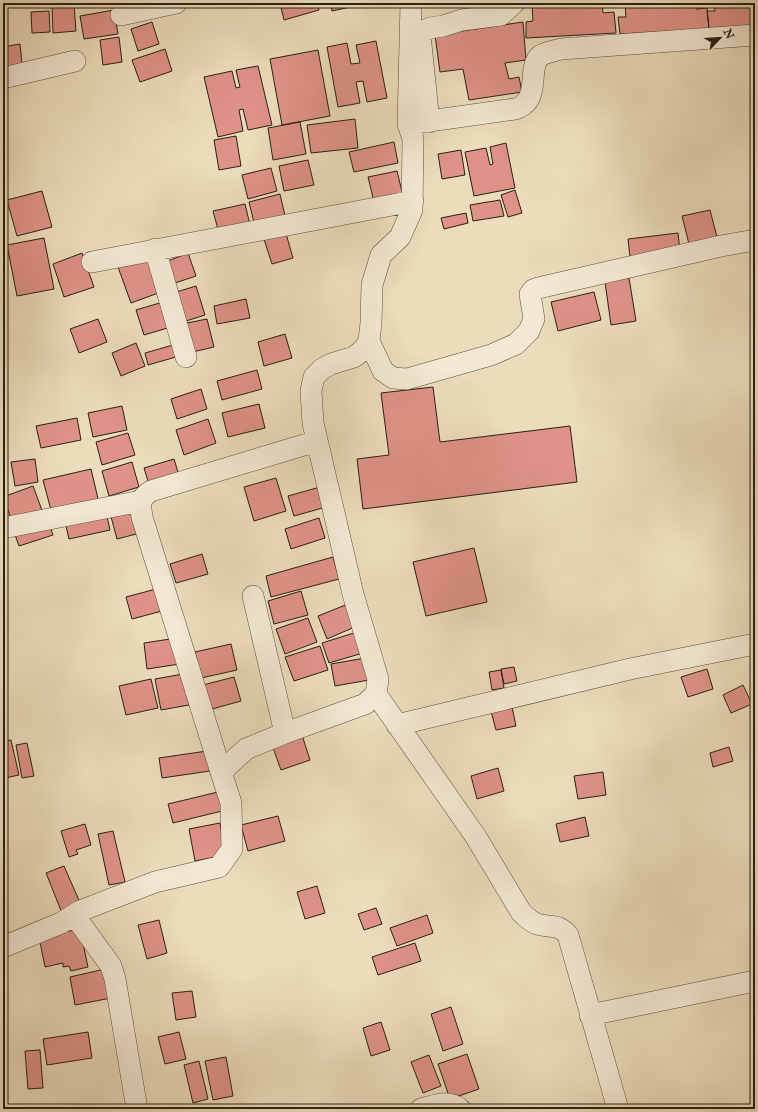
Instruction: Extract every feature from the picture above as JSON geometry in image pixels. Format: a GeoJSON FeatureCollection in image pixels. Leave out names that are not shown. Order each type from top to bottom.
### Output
{"type":"FeatureCollection","features":[{"type":"Feature","properties":{"kind":"street"},"geometry":{"type":"LineString","coordinates":[[121,15],[176,3]]}},
{"type":"Feature","properties":{"kind":"street"},"geometry":{"type":"LineString","coordinates":[[221,772],[246,749],[365,704],[376,694],[378,679],[353,594],[317,441],[313,422],[311,390],[314,377],[322,369],[331,364],[354,357],[363,350],[369,341],[372,285],[381,255],[400,237],[412,210],[413,139],[408,124],[411,3]]}},
{"type":"Feature","properties":{"kind":"street"},"geometry":{"type":"LineString","coordinates":[[429,122],[420,35],[421,32],[430,28],[443,26],[462,20],[501,15],[514,3]]}},
{"type":"Feature","properties":{"kind":"street"},"geometry":{"type":"LineString","coordinates":[[408,124],[515,109],[524,104],[530,95],[535,63],[540,56],[547,52],[561,49],[755,36]]}},
{"type":"Feature","properties":{"kind":"street"},"geometry":{"type":"LineString","coordinates":[[3,78],[75,61]]}},
{"type":"Feature","properties":{"kind":"street"},"geometry":{"type":"LineString","coordinates":[[92,262],[154,249],[413,202]]}},
{"type":"Feature","properties":{"kind":"street"},"geometry":{"type":"LineString","coordinates":[[369,341],[383,372],[393,378],[407,379],[491,356],[516,344],[529,331],[534,319],[530,294],[533,290],[538,288],[721,246],[755,240]]}},
{"type":"Feature","properties":{"kind":"street"},"geometry":{"type":"LineString","coordinates":[[154,249],[186,357]]}},
{"type":"Feature","properties":{"kind":"street"},"geometry":{"type":"LineString","coordinates":[[3,947],[61,924],[80,911],[154,882],[219,867],[232,849],[231,803],[142,517],[140,504],[143,496],[151,491],[317,441]]}},
{"type":"Feature","properties":{"kind":"street"},"geometry":{"type":"LineString","coordinates":[[3,528],[141,501]]}},
{"type":"Feature","properties":{"kind":"street"},"geometry":{"type":"LineString","coordinates":[[253,596],[286,733]]}},
{"type":"Feature","properties":{"kind":"street"},"geometry":{"type":"LineString","coordinates":[[397,725],[630,669],[755,644]]}},
{"type":"Feature","properties":{"kind":"street"},"geometry":{"type":"LineString","coordinates":[[376,694],[476,837],[521,912],[529,920],[537,924],[556,927],[568,934],[618,1109]]}},
{"type":"Feature","properties":{"kind":"street"},"geometry":{"type":"LineString","coordinates":[[74,915],[104,955],[113,972],[137,1109]]}},
{"type":"Feature","properties":{"kind":"street"},"geometry":{"type":"LineString","coordinates":[[590,1015],[755,981]]}},
{"type":"Feature","properties":{"kind":"street"},"geometry":{"type":"LineString","coordinates":[[421,1109],[442,1104],[451,1104],[460,1109]]}},
{"type":"Feature","properties":{"kind":"building"},"geometry":{"type":"Polygon","coordinates":[[[280,3],[317,3],[319,10],[284,20],[280,3]]]}},
{"type":"Feature","properties":{"kind":"building"},"geometry":{"type":"Polygon","coordinates":[[[330,3],[369,3],[332,11],[330,3]]]}},
{"type":"Feature","properties":{"kind":"building"},"geometry":{"type":"Polygon","coordinates":[[[532,3],[602,3],[603,13],[614,12],[616,33],[526,38],[526,22],[533,21],[532,3]]]}},
{"type":"Feature","properties":{"kind":"building"},"geometry":{"type":"Polygon","coordinates":[[[625,3],[696,3],[696,9],[707,8],[709,29],[620,34],[618,17],[626,17],[625,3]]]}},
{"type":"Feature","properties":{"kind":"building"},"geometry":{"type":"Polygon","coordinates":[[[714,3],[755,3],[755,25],[709,28],[707,11],[715,11],[714,3]]]}},
{"type":"Feature","properties":{"kind":"building"},"geometry":{"type":"Polygon","coordinates":[[[74,4],[76,31],[53,33],[52,6],[74,4]]]}},
{"type":"Feature","properties":{"kind":"building"},"geometry":{"type":"Polygon","coordinates":[[[114,10],[118,34],[84,39],[80,16],[114,10]]]}},
{"type":"Feature","properties":{"kind":"building"},"geometry":{"type":"Polygon","coordinates":[[[49,11],[50,32],[32,33],[31,12],[49,11]]]}},
{"type":"Feature","properties":{"kind":"building"},"geometry":{"type":"Polygon","coordinates":[[[152,22],[159,44],[138,51],[131,29],[152,22]]]}},
{"type":"Feature","properties":{"kind":"building"},"geometry":{"type":"Polygon","coordinates":[[[523,22],[526,60],[505,63],[509,79],[519,77],[522,92],[469,100],[463,69],[440,72],[435,35],[523,22]]]}},
{"type":"Feature","properties":{"kind":"building"},"geometry":{"type":"Polygon","coordinates":[[[119,37],[122,62],[103,65],[100,40],[119,37]]]}},
{"type":"Feature","properties":{"kind":"building"},"geometry":{"type":"Polygon","coordinates":[[[376,41],[387,98],[367,102],[363,81],[356,82],[360,103],[338,107],[327,47],[347,43],[351,64],[360,63],[356,45],[376,41]]]}},
{"type":"Feature","properties":{"kind":"building"},"geometry":{"type":"Polygon","coordinates":[[[20,44],[22,64],[3,67],[3,47],[20,44]]]}},
{"type":"Feature","properties":{"kind":"building"},"geometry":{"type":"Polygon","coordinates":[[[165,49],[172,71],[140,82],[132,60],[165,49]]]}},
{"type":"Feature","properties":{"kind":"building"},"geometry":{"type":"Polygon","coordinates":[[[318,50],[330,116],[282,125],[270,59],[318,50]]]}},
{"type":"Feature","properties":{"kind":"building"},"geometry":{"type":"Polygon","coordinates":[[[258,66],[272,125],[248,130],[243,109],[239,110],[243,131],[218,137],[204,77],[232,71],[236,88],[240,87],[236,70],[258,66]]]}},
{"type":"Feature","properties":{"kind":"building"},"geometry":{"type":"Polygon","coordinates":[[[355,119],[358,148],[311,153],[307,125],[355,119]]]}},
{"type":"Feature","properties":{"kind":"building"},"geometry":{"type":"Polygon","coordinates":[[[300,122],[306,154],[273,160],[268,128],[300,122]]]}},
{"type":"Feature","properties":{"kind":"building"},"geometry":{"type":"Polygon","coordinates":[[[236,136],[241,166],[219,170],[214,140],[236,136]]]}},
{"type":"Feature","properties":{"kind":"building"},"geometry":{"type":"Polygon","coordinates":[[[394,142],[398,163],[354,172],[349,152],[394,142]]]}},
{"type":"Feature","properties":{"kind":"building"},"geometry":{"type":"Polygon","coordinates":[[[506,143],[515,188],[474,196],[465,152],[486,148],[490,165],[493,164],[490,147],[506,143]]]}},
{"type":"Feature","properties":{"kind":"building"},"geometry":{"type":"Polygon","coordinates":[[[461,150],[465,175],[442,179],[438,154],[461,150]]]}},
{"type":"Feature","properties":{"kind":"building"},"geometry":{"type":"Polygon","coordinates":[[[308,160],[314,185],[284,191],[279,166],[308,160]]]}},
{"type":"Feature","properties":{"kind":"building"},"geometry":{"type":"Polygon","coordinates":[[[271,168],[277,191],[248,199],[242,175],[271,168]]]}},
{"type":"Feature","properties":{"kind":"building"},"geometry":{"type":"Polygon","coordinates":[[[397,171],[403,196],[374,202],[368,177],[397,171]]]}},
{"type":"Feature","properties":{"kind":"building"},"geometry":{"type":"Polygon","coordinates":[[[515,190],[522,213],[508,217],[501,195],[515,190]]]}},
{"type":"Feature","properties":{"kind":"building"},"geometry":{"type":"Polygon","coordinates":[[[42,191],[52,227],[17,236],[7,200],[42,191]]]}},
{"type":"Feature","properties":{"kind":"building"},"geometry":{"type":"Polygon","coordinates":[[[280,194],[286,220],[255,227],[249,202],[280,194]]]}},
{"type":"Feature","properties":{"kind":"building"},"geometry":{"type":"Polygon","coordinates":[[[500,200],[504,216],[473,221],[470,205],[500,200]]]}},
{"type":"Feature","properties":{"kind":"building"},"geometry":{"type":"Polygon","coordinates":[[[245,204],[250,225],[219,233],[213,211],[245,204]]]}},
{"type":"Feature","properties":{"kind":"building"},"geometry":{"type":"Polygon","coordinates":[[[710,210],[718,241],[690,248],[682,216],[710,210]]]}},
{"type":"Feature","properties":{"kind":"building"},"geometry":{"type":"Polygon","coordinates":[[[466,213],[468,223],[444,229],[441,218],[466,213]]]}},
{"type":"Feature","properties":{"kind":"building"},"geometry":{"type":"Polygon","coordinates":[[[285,230],[293,258],[272,264],[263,236],[285,230]]]}},
{"type":"Feature","properties":{"kind":"building"},"geometry":{"type":"Polygon","coordinates":[[[678,233],[680,251],[630,257],[628,239],[678,233]]]}},
{"type":"Feature","properties":{"kind":"building"},"geometry":{"type":"Polygon","coordinates":[[[44,238],[54,289],[17,296],[7,245],[44,238]]]}},
{"type":"Feature","properties":{"kind":"building"},"geometry":{"type":"Polygon","coordinates":[[[82,253],[94,287],[64,297],[53,264],[82,253]]]}},
{"type":"Feature","properties":{"kind":"building"},"geometry":{"type":"Polygon","coordinates":[[[188,253],[196,276],[175,283],[168,261],[188,253]]]}},
{"type":"Feature","properties":{"kind":"building"},"geometry":{"type":"Polygon","coordinates":[[[147,256],[161,292],[131,303],[118,267],[147,256]]]}},
{"type":"Feature","properties":{"kind":"building"},"geometry":{"type":"Polygon","coordinates":[[[629,278],[636,321],[611,325],[605,282],[629,278]]]}},
{"type":"Feature","properties":{"kind":"building"},"geometry":{"type":"Polygon","coordinates":[[[196,286],[205,315],[183,322],[173,293],[196,286]]]}},
{"type":"Feature","properties":{"kind":"building"},"geometry":{"type":"Polygon","coordinates":[[[594,292],[601,320],[558,331],[551,302],[594,292]]]}},
{"type":"Feature","properties":{"kind":"building"},"geometry":{"type":"Polygon","coordinates":[[[246,299],[250,318],[217,324],[214,306],[246,299]]]}},
{"type":"Feature","properties":{"kind":"building"},"geometry":{"type":"Polygon","coordinates":[[[163,302],[171,327],[144,335],[136,310],[163,302]]]}},
{"type":"Feature","properties":{"kind":"building"},"geometry":{"type":"Polygon","coordinates":[[[98,319],[107,342],[79,353],[70,329],[98,319]]]}},
{"type":"Feature","properties":{"kind":"building"},"geometry":{"type":"Polygon","coordinates":[[[207,319],[214,347],[188,353],[182,324],[207,319]]]}},
{"type":"Feature","properties":{"kind":"building"},"geometry":{"type":"Polygon","coordinates":[[[285,334],[292,358],[264,366],[258,342],[285,334]]]}},
{"type":"Feature","properties":{"kind":"building"},"geometry":{"type":"Polygon","coordinates":[[[136,343],[145,366],[121,376],[112,353],[136,343]]]}},
{"type":"Feature","properties":{"kind":"building"},"geometry":{"type":"Polygon","coordinates":[[[173,345],[176,357],[148,365],[145,353],[173,345]]]}},
{"type":"Feature","properties":{"kind":"building"},"geometry":{"type":"Polygon","coordinates":[[[257,370],[262,389],[222,400],[217,381],[257,370]]]}},
{"type":"Feature","properties":{"kind":"building"},"geometry":{"type":"Polygon","coordinates":[[[433,387],[440,442],[570,426],[577,482],[363,509],[357,459],[389,455],[381,393],[433,387]]]}},
{"type":"Feature","properties":{"kind":"building"},"geometry":{"type":"Polygon","coordinates":[[[201,389],[207,409],[177,419],[171,399],[201,389]]]}},
{"type":"Feature","properties":{"kind":"building"},"geometry":{"type":"Polygon","coordinates":[[[259,404],[265,428],[228,437],[222,413],[259,404]]]}},
{"type":"Feature","properties":{"kind":"building"},"geometry":{"type":"Polygon","coordinates":[[[122,406],[127,430],[93,437],[88,413],[122,406]]]}},
{"type":"Feature","properties":{"kind":"building"},"geometry":{"type":"Polygon","coordinates":[[[77,418],[81,440],[41,448],[36,426],[77,418]]]}},
{"type":"Feature","properties":{"kind":"building"},"geometry":{"type":"Polygon","coordinates":[[[208,419],[216,443],[184,455],[176,430],[208,419]]]}},
{"type":"Feature","properties":{"kind":"building"},"geometry":{"type":"Polygon","coordinates":[[[128,433],[135,455],[102,465],[96,442],[128,433]]]}},
{"type":"Feature","properties":{"kind":"building"},"geometry":{"type":"Polygon","coordinates":[[[35,459],[38,482],[15,486],[11,462],[35,459]]]}},
{"type":"Feature","properties":{"kind":"building"},"geometry":{"type":"Polygon","coordinates":[[[174,459],[181,482],[151,491],[144,468],[174,459]]]}},
{"type":"Feature","properties":{"kind":"building"},"geometry":{"type":"Polygon","coordinates":[[[132,462],[139,487],[109,496],[102,471],[132,462]]]}},
{"type":"Feature","properties":{"kind":"building"},"geometry":{"type":"Polygon","coordinates":[[[91,469],[99,503],[52,514],[43,480],[91,469]]]}},
{"type":"Feature","properties":{"kind":"building"},"geometry":{"type":"Polygon","coordinates":[[[276,478],[286,511],[254,521],[244,487],[276,478]]]}},
{"type":"Feature","properties":{"kind":"building"},"geometry":{"type":"Polygon","coordinates":[[[33,486],[43,513],[13,524],[3,497],[33,486]]]}},
{"type":"Feature","properties":{"kind":"building"},"geometry":{"type":"Polygon","coordinates":[[[320,487],[326,507],[294,516],[288,496],[320,487]]]}},
{"type":"Feature","properties":{"kind":"building"},"geometry":{"type":"Polygon","coordinates":[[[137,506],[144,532],[117,539],[110,513],[137,506]]]}},
{"type":"Feature","properties":{"kind":"building"},"geometry":{"type":"Polygon","coordinates":[[[106,512],[110,530],[69,539],[65,522],[106,512]]]}},
{"type":"Feature","properties":{"kind":"building"},"geometry":{"type":"Polygon","coordinates":[[[319,518],[325,538],[291,549],[285,529],[319,518]]]}},
{"type":"Feature","properties":{"kind":"building"},"geometry":{"type":"Polygon","coordinates":[[[48,521],[53,535],[19,546],[14,532],[48,521]]]}},
{"type":"Feature","properties":{"kind":"building"},"geometry":{"type":"Polygon","coordinates":[[[474,548],[487,602],[426,616],[413,562],[474,548]]]}},
{"type":"Feature","properties":{"kind":"building"},"geometry":{"type":"Polygon","coordinates":[[[202,554],[208,574],[176,583],[170,564],[202,554]]]}},
{"type":"Feature","properties":{"kind":"building"},"geometry":{"type":"Polygon","coordinates":[[[333,557],[339,579],[271,597],[266,576],[333,557]]]}},
{"type":"Feature","properties":{"kind":"building"},"geometry":{"type":"Polygon","coordinates":[[[156,589],[162,611],[132,619],[126,597],[156,589]]]}},
{"type":"Feature","properties":{"kind":"building"},"geometry":{"type":"Polygon","coordinates":[[[301,591],[308,615],[274,624],[268,601],[301,591]]]}},
{"type":"Feature","properties":{"kind":"building"},"geometry":{"type":"Polygon","coordinates":[[[348,604],[357,626],[327,639],[318,616],[348,604]]]}},
{"type":"Feature","properties":{"kind":"building"},"geometry":{"type":"Polygon","coordinates":[[[308,618],[317,642],[285,654],[276,629],[308,618]]]}},
{"type":"Feature","properties":{"kind":"building"},"geometry":{"type":"Polygon","coordinates":[[[357,632],[363,653],[329,663],[322,643],[357,632]]]}},
{"type":"Feature","properties":{"kind":"building"},"geometry":{"type":"Polygon","coordinates":[[[177,638],[180,664],[147,669],[144,643],[177,638]]]}},
{"type":"Feature","properties":{"kind":"building"},"geometry":{"type":"Polygon","coordinates":[[[231,644],[237,670],[201,678],[195,652],[231,644]]]}},
{"type":"Feature","properties":{"kind":"building"},"geometry":{"type":"Polygon","coordinates":[[[320,646],[328,670],[294,681],[285,657],[320,646]]]}},
{"type":"Feature","properties":{"kind":"building"},"geometry":{"type":"Polygon","coordinates":[[[365,658],[369,680],[335,686],[331,664],[365,658]]]}},
{"type":"Feature","properties":{"kind":"building"},"geometry":{"type":"Polygon","coordinates":[[[514,667],[517,681],[504,684],[501,669],[514,667]]]}},
{"type":"Feature","properties":{"kind":"building"},"geometry":{"type":"Polygon","coordinates":[[[707,669],[713,689],[688,697],[681,677],[707,669]]]}},
{"type":"Feature","properties":{"kind":"building"},"geometry":{"type":"Polygon","coordinates":[[[501,670],[504,688],[492,690],[489,672],[501,670]]]}},
{"type":"Feature","properties":{"kind":"building"},"geometry":{"type":"Polygon","coordinates":[[[183,674],[189,705],[161,710],[155,679],[183,674]]]}},
{"type":"Feature","properties":{"kind":"building"},"geometry":{"type":"Polygon","coordinates":[[[234,677],[241,701],[205,711],[199,686],[234,677]]]}},
{"type":"Feature","properties":{"kind":"building"},"geometry":{"type":"Polygon","coordinates":[[[151,679],[158,708],[126,715],[119,686],[151,679]]]}},
{"type":"Feature","properties":{"kind":"building"},"geometry":{"type":"Polygon","coordinates":[[[743,685],[752,704],[731,713],[723,695],[743,685]]]}},
{"type":"Feature","properties":{"kind":"building"},"geometry":{"type":"Polygon","coordinates":[[[512,707],[516,726],[496,730],[491,711],[512,707]]]}},
{"type":"Feature","properties":{"kind":"building"},"geometry":{"type":"Polygon","coordinates":[[[302,735],[310,760],[281,770],[272,745],[302,735]]]}},
{"type":"Feature","properties":{"kind":"building"},"geometry":{"type":"Polygon","coordinates":[[[11,740],[19,775],[5,778],[3,768],[3,741],[11,740]]]}},
{"type":"Feature","properties":{"kind":"building"},"geometry":{"type":"Polygon","coordinates":[[[27,743],[34,776],[22,778],[16,745],[27,743]]]}},
{"type":"Feature","properties":{"kind":"building"},"geometry":{"type":"Polygon","coordinates":[[[729,747],[733,761],[713,767],[710,753],[729,747]]]}},
{"type":"Feature","properties":{"kind":"building"},"geometry":{"type":"Polygon","coordinates":[[[207,751],[210,771],[162,778],[159,758],[207,751]]]}},
{"type":"Feature","properties":{"kind":"building"},"geometry":{"type":"Polygon","coordinates":[[[498,768],[504,791],[477,799],[471,776],[498,768]]]}},
{"type":"Feature","properties":{"kind":"building"},"geometry":{"type":"Polygon","coordinates":[[[603,772],[606,795],[578,799],[574,776],[603,772]]]}},
{"type":"Feature","properties":{"kind":"building"},"geometry":{"type":"Polygon","coordinates":[[[218,792],[222,811],[173,823],[168,804],[218,792]]]}},
{"type":"Feature","properties":{"kind":"building"},"geometry":{"type":"Polygon","coordinates":[[[278,816],[285,841],[248,851],[241,825],[278,816]]]}},
{"type":"Feature","properties":{"kind":"building"},"geometry":{"type":"Polygon","coordinates":[[[585,817],[589,836],[560,842],[556,824],[585,817]]]}},
{"type":"Feature","properties":{"kind":"building"},"geometry":{"type":"Polygon","coordinates":[[[220,823],[226,855],[195,861],[189,829],[220,823]]]}},
{"type":"Feature","properties":{"kind":"building"},"geometry":{"type":"Polygon","coordinates":[[[85,824],[91,845],[76,850],[78,854],[69,857],[61,831],[85,824]]]}},
{"type":"Feature","properties":{"kind":"building"},"geometry":{"type":"Polygon","coordinates":[[[113,831],[125,882],[109,885],[98,834],[113,831]]]}},
{"type":"Feature","properties":{"kind":"building"},"geometry":{"type":"Polygon","coordinates":[[[64,866],[81,905],[62,913],[46,873],[64,866]]]}},
{"type":"Feature","properties":{"kind":"building"},"geometry":{"type":"Polygon","coordinates":[[[317,886],[325,913],[305,919],[297,892],[317,886]]]}},
{"type":"Feature","properties":{"kind":"building"},"geometry":{"type":"Polygon","coordinates":[[[376,908],[382,924],[364,930],[358,914],[376,908]]]}},
{"type":"Feature","properties":{"kind":"building"},"geometry":{"type":"Polygon","coordinates":[[[427,915],[433,933],[397,946],[390,928],[427,915]]]}},
{"type":"Feature","properties":{"kind":"building"},"geometry":{"type":"Polygon","coordinates":[[[159,920],[167,953],[147,959],[138,925],[159,920]]]}},
{"type":"Feature","properties":{"kind":"building"},"geometry":{"type":"Polygon","coordinates":[[[80,929],[88,967],[71,971],[69,966],[63,967],[63,963],[45,967],[39,937],[80,929]]]}},
{"type":"Feature","properties":{"kind":"building"},"geometry":{"type":"Polygon","coordinates":[[[415,943],[421,961],[378,975],[372,957],[415,943]]]}},
{"type":"Feature","properties":{"kind":"building"},"geometry":{"type":"Polygon","coordinates":[[[105,969],[111,998],[75,1005],[70,977],[105,969]]]}},
{"type":"Feature","properties":{"kind":"building"},"geometry":{"type":"Polygon","coordinates":[[[192,991],[196,1017],[176,1020],[172,993],[192,991]]]}},
{"type":"Feature","properties":{"kind":"building"},"geometry":{"type":"Polygon","coordinates":[[[451,1007],[463,1044],[443,1051],[431,1014],[451,1007]]]}},
{"type":"Feature","properties":{"kind":"building"},"geometry":{"type":"Polygon","coordinates":[[[381,1022],[390,1050],[371,1056],[363,1028],[381,1022]]]}},
{"type":"Feature","properties":{"kind":"building"},"geometry":{"type":"Polygon","coordinates":[[[88,1032],[92,1058],[47,1065],[43,1039],[88,1032]]]}},
{"type":"Feature","properties":{"kind":"building"},"geometry":{"type":"Polygon","coordinates":[[[179,1032],[186,1059],[165,1064],[158,1037],[179,1032]]]}},
{"type":"Feature","properties":{"kind":"building"},"geometry":{"type":"Polygon","coordinates":[[[40,1050],[43,1088],[28,1089],[25,1051],[40,1050]]]}},
{"type":"Feature","properties":{"kind":"building"},"geometry":{"type":"Polygon","coordinates":[[[467,1054],[479,1089],[450,1099],[438,1064],[467,1054]]]}},
{"type":"Feature","properties":{"kind":"building"},"geometry":{"type":"Polygon","coordinates":[[[429,1055],[441,1086],[423,1093],[411,1062],[429,1055]]]}},
{"type":"Feature","properties":{"kind":"building"},"geometry":{"type":"Polygon","coordinates":[[[226,1057],[233,1096],[213,1100],[205,1061],[226,1057]]]}},
{"type":"Feature","properties":{"kind":"building"},"geometry":{"type":"Polygon","coordinates":[[[199,1061],[208,1099],[193,1103],[184,1065],[199,1061]]]}}]}
